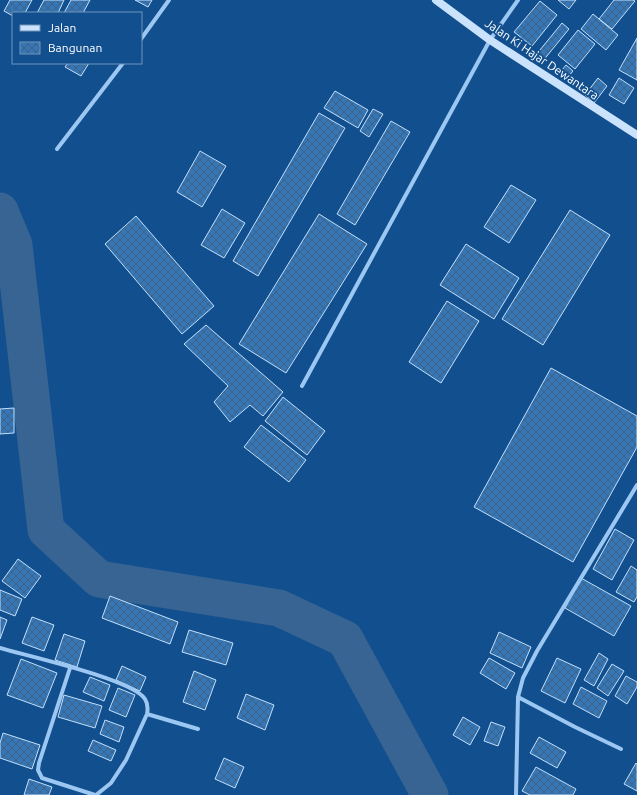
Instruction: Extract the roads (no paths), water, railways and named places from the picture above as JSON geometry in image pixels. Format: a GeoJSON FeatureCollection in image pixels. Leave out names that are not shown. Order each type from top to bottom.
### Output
{"type":"FeatureCollection","features":[{"type":"Feature","properties":{"kind":"main road","name":"Jalan Ki Hajar Dewantara"},"geometry":{"type":"LineString","coordinates":[[436,0],[490,40],[637,135]]}},
{"type":"Feature","properties":{"kind":"street"},"geometry":{"type":"LineString","coordinates":[[142,38],[169,0]]}},
{"type":"Feature","properties":{"kind":"street"},"geometry":{"type":"LineString","coordinates":[[302,386],[490,40],[518,0]]}},
{"type":"Feature","properties":{"kind":"street"},"geometry":{"type":"LineString","coordinates":[[57,149],[122,64]]}},
{"type":"Feature","properties":{"kind":"street"},"geometry":{"type":"LineString","coordinates":[[516,795],[518,697],[523,678],[537,651],[637,485]]}},
{"type":"Feature","properties":{"kind":"street"},"geometry":{"type":"LineString","coordinates":[[0,648],[70,668],[112,680],[138,693],[145,699],[148,709],[147,714],[126,760],[111,783],[96,795],[42,778],[38,770],[70,668]]}},
{"type":"Feature","properties":{"kind":"street"},"geometry":{"type":"LineString","coordinates":[[518,697],[621,749]]}},
{"type":"Feature","properties":{"kind":"street"},"geometry":{"type":"LineString","coordinates":[[147,714],[198,729]]}},
{"type":"Feature","properties":{"kind":"waterway"},"geometry":{"type":"LineString","coordinates":[[0,211],[14,245],[46,530],[99,579],[279,608],[345,639],[430,795]]}}]}
